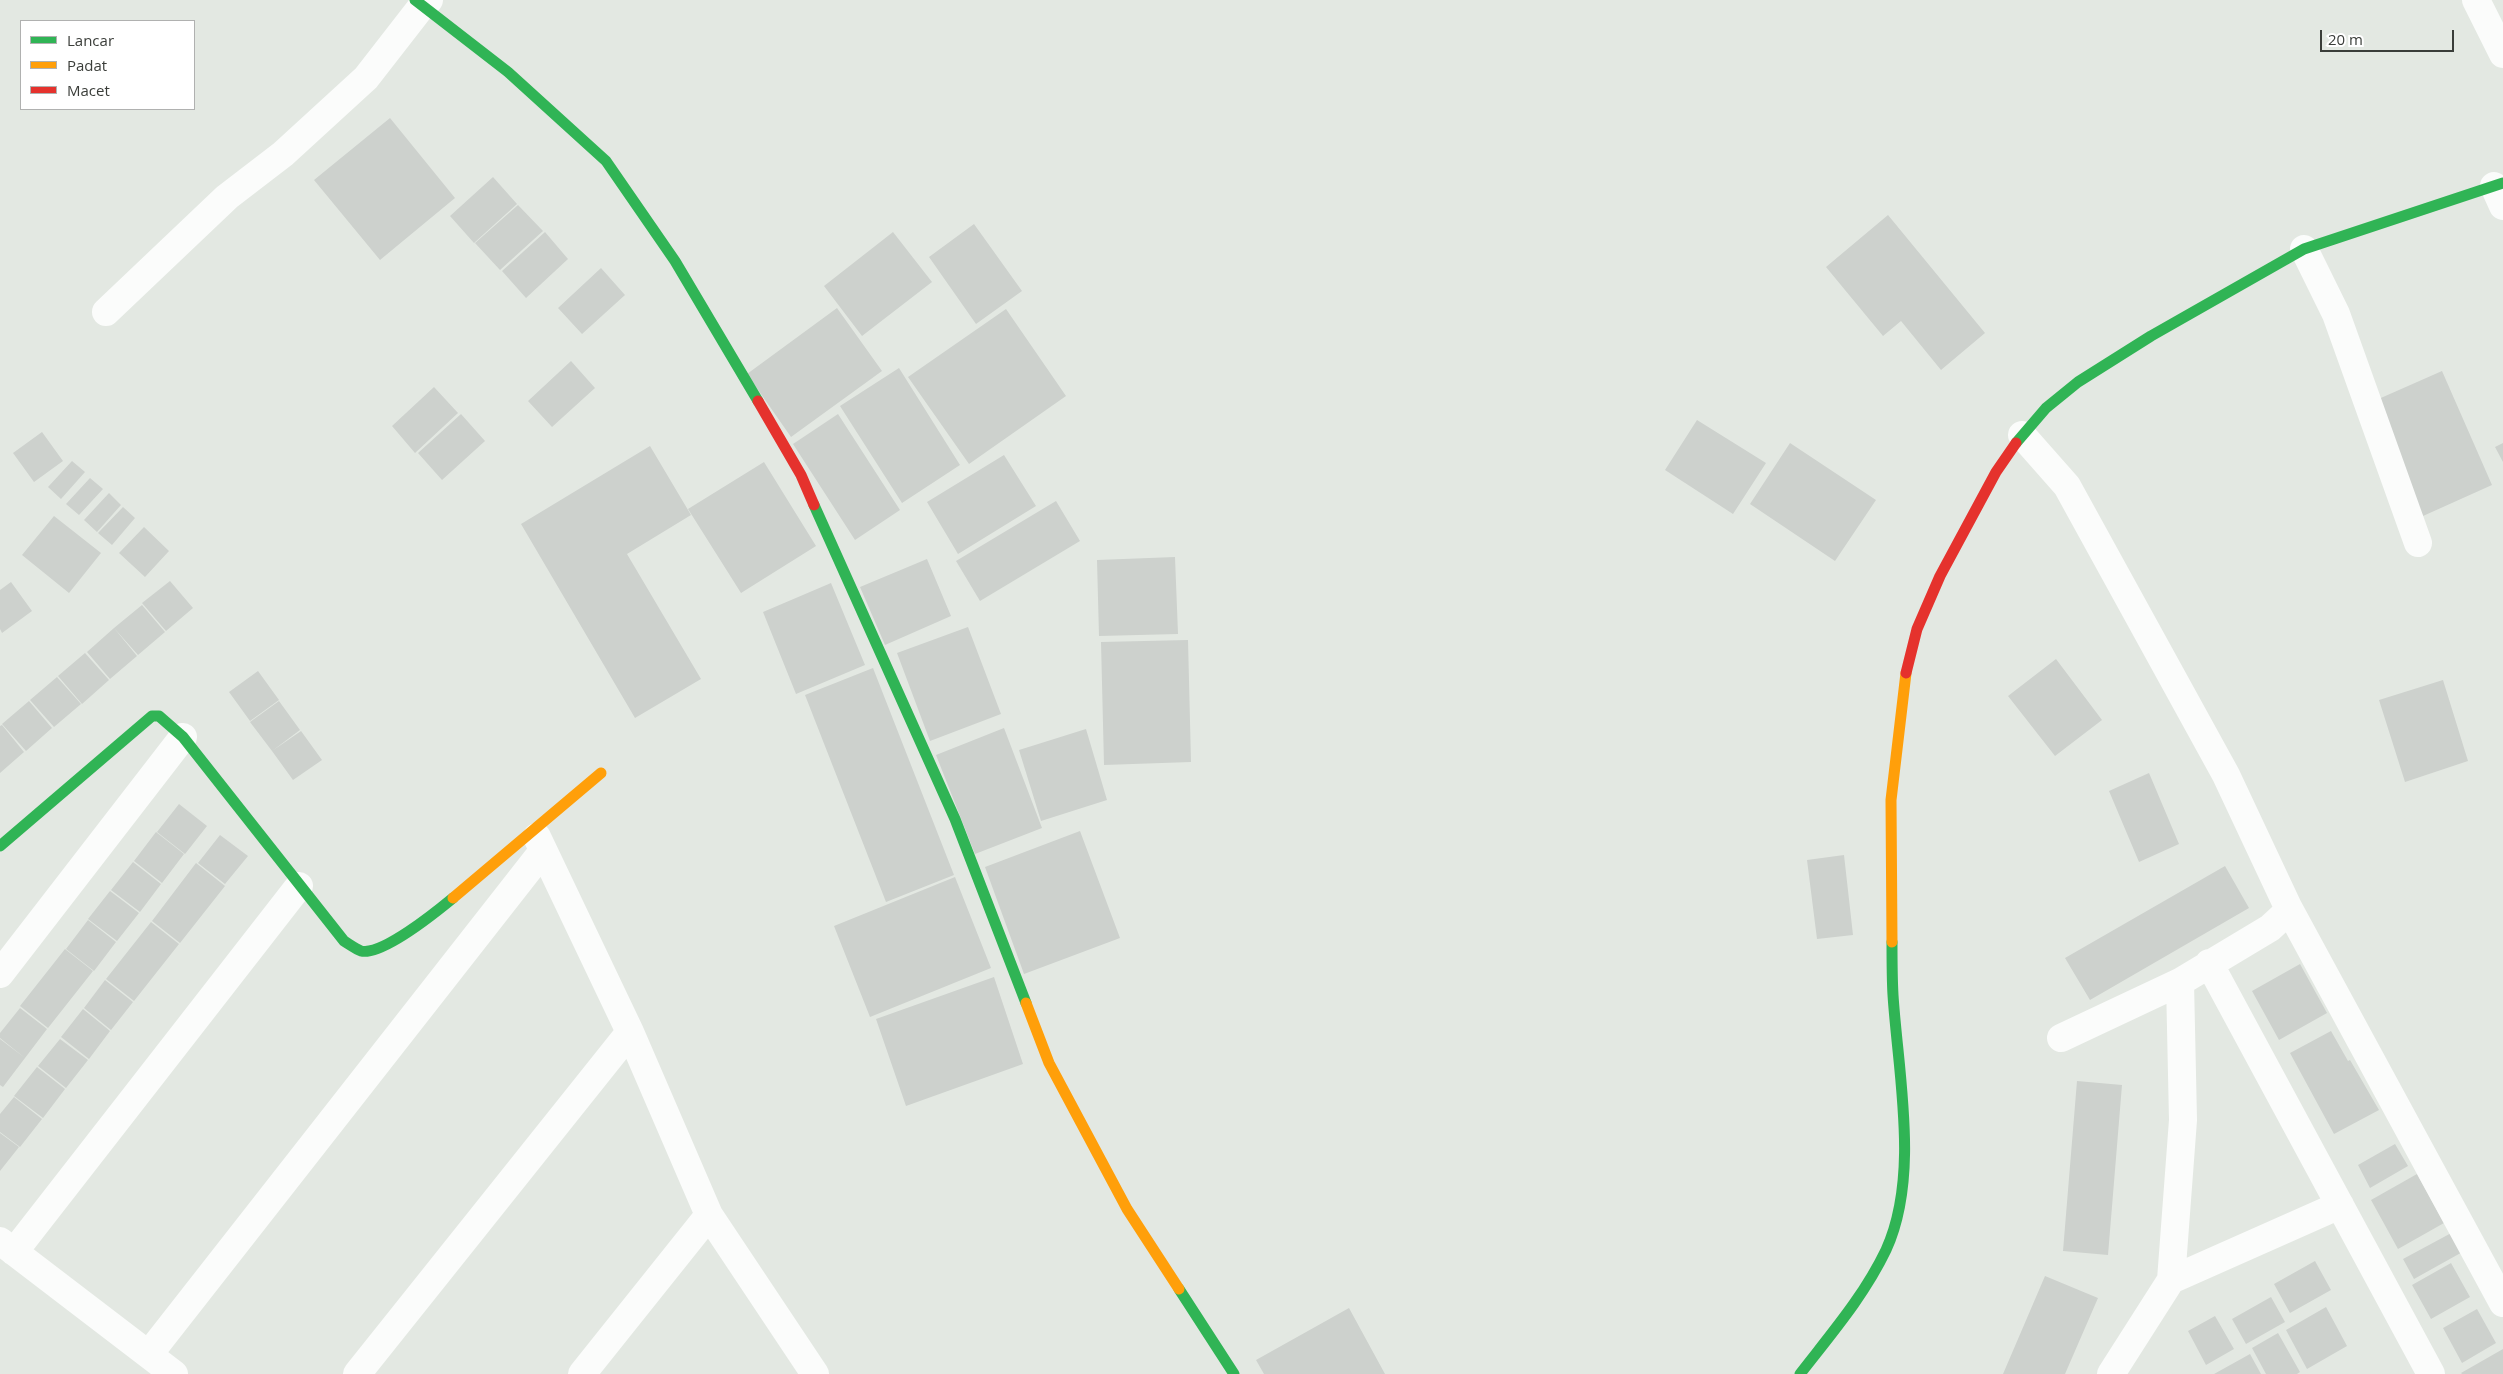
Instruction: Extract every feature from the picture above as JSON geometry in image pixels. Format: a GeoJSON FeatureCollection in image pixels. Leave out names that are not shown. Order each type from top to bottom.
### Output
{"type":"FeatureCollection","features":[{"type":"Feature","properties":{"kind":"street"},"geometry":{"type":"LineString","coordinates":[[2476,0],[2503,54]]}},
{"type":"Feature","properties":{"kind":"street"},"geometry":{"type":"LineString","coordinates":[[106,312],[227,197],[283,154],[366,78],[422,2],[508,72],[606,161],[675,261],[801,476],[955,818],[1049,1063],[1127,1209],[1234,1374]]}},
{"type":"Feature","properties":{"kind":"street"},"geometry":{"type":"LineString","coordinates":[[1800,1374],[1854,1304],[1886,1249],[1897,1216],[1903,1176],[1903,1088],[1891,950],[1891,800],[1897,735],[1906,673],[1917,629],[1940,576],[1996,472],[2046,408],[2078,382],[2151,336],[2308,256],[2500,194]]}},
{"type":"Feature","properties":{"kind":"street"},"geometry":{"type":"LineString","coordinates":[[2308,256],[2336,314],[2418,543]]}},
{"type":"Feature","properties":{"kind":"street"},"geometry":{"type":"LineString","coordinates":[[2024,437],[2067,486],[2226,775],[2288,907],[2503,1303]]}},
{"type":"Feature","properties":{"kind":"street"},"geometry":{"type":"LineString","coordinates":[[0,846],[152,716],[160,717],[183,737],[344,941],[362,951],[376,950],[429,918],[539,841]]}},
{"type":"Feature","properties":{"kind":"street"},"geometry":{"type":"LineString","coordinates":[[0,974],[183,737]]}},
{"type":"Feature","properties":{"kind":"street"},"geometry":{"type":"LineString","coordinates":[[149,1354],[539,841],[601,773]]}},
{"type":"Feature","properties":{"kind":"street"},"geometry":{"type":"LineString","coordinates":[[539,841],[630,1032],[709,1214],[807,1370]]}},
{"type":"Feature","properties":{"kind":"street"},"geometry":{"type":"LineString","coordinates":[[174,1374],[7,1246],[299,886]]}},
{"type":"Feature","properties":{"kind":"street"},"geometry":{"type":"LineString","coordinates":[[2061,1038],[2180,982],[2270,928],[2284,915],[2288,907]]}},
{"type":"Feature","properties":{"kind":"street"},"geometry":{"type":"LineString","coordinates":[[2210,963],[2340,1205],[2426,1372]]}},
{"type":"Feature","properties":{"kind":"street"},"geometry":{"type":"LineString","coordinates":[[2111,1374],[2170,1280],[2183,1120],[2180,982]]}},
{"type":"Feature","properties":{"kind":"street"},"geometry":{"type":"LineString","coordinates":[[357,1374],[630,1032]]}},
{"type":"Feature","properties":{"kind":"street"},"geometry":{"type":"LineString","coordinates":[[2170,1280],[2340,1205]]}},
{"type":"Feature","properties":{"kind":"street"},"geometry":{"type":"LineString","coordinates":[[582,1374],[709,1214]]}},
{"type":"Feature","properties":{"kind":"building"},"geometry":{"type":"Polygon","coordinates":[[[390,118],[455,198],[380,260],[314,180],[390,118]]]}},
{"type":"Feature","properties":{"kind":"building"},"geometry":{"type":"Polygon","coordinates":[[[493,177],[517,204],[474,243],[450,216],[493,177]]]}},
{"type":"Feature","properties":{"kind":"building"},"geometry":{"type":"Polygon","coordinates":[[[518,205],[543,231],[500,270],[475,243],[518,205]]]}},
{"type":"Feature","properties":{"kind":"building"},"geometry":{"type":"Polygon","coordinates":[[[1888,215],[1985,333],[1941,370],[1901,321],[1883,336],[1826,267],[1888,215]]]}},
{"type":"Feature","properties":{"kind":"building"},"geometry":{"type":"Polygon","coordinates":[[[974,224],[1022,291],[976,324],[929,257],[974,224]]]}},
{"type":"Feature","properties":{"kind":"building"},"geometry":{"type":"Polygon","coordinates":[[[545,232],[568,259],[526,298],[502,271],[545,232]]]}},
{"type":"Feature","properties":{"kind":"building"},"geometry":{"type":"Polygon","coordinates":[[[893,232],[932,282],[862,336],[824,286],[893,232]]]}},
{"type":"Feature","properties":{"kind":"building"},"geometry":{"type":"Polygon","coordinates":[[[601,268],[625,295],[582,334],[558,308],[601,268]]]}},
{"type":"Feature","properties":{"kind":"building"},"geometry":{"type":"Polygon","coordinates":[[[837,308],[882,371],[791,437],[747,374],[837,308]]]}},
{"type":"Feature","properties":{"kind":"building"},"geometry":{"type":"Polygon","coordinates":[[[1006,309],[1066,396],[969,464],[908,377],[1006,309]]]}},
{"type":"Feature","properties":{"kind":"building"},"geometry":{"type":"Polygon","coordinates":[[[571,361],[595,388],[552,427],[528,401],[571,361]]]}},
{"type":"Feature","properties":{"kind":"building"},"geometry":{"type":"Polygon","coordinates":[[[899,368],[960,465],[902,503],[840,406],[899,368]]]}},
{"type":"Feature","properties":{"kind":"building"},"geometry":{"type":"Polygon","coordinates":[[[2442,371],[2492,485],[2423,516],[2374,401],[2442,371]]]}},
{"type":"Feature","properties":{"kind":"building"},"geometry":{"type":"Polygon","coordinates":[[[434,387],[458,413],[415,453],[392,426],[434,387]]]}},
{"type":"Feature","properties":{"kind":"building"},"geometry":{"type":"Polygon","coordinates":[[[461,414],[485,441],[442,480],[418,453],[461,414]]]}},
{"type":"Feature","properties":{"kind":"building"},"geometry":{"type":"Polygon","coordinates":[[[838,414],[900,510],[855,540],[793,444],[838,414]]]}},
{"type":"Feature","properties":{"kind":"building"},"geometry":{"type":"Polygon","coordinates":[[[1697,420],[1766,463],[1733,514],[1665,470],[1697,420]]]}},
{"type":"Feature","properties":{"kind":"building"},"geometry":{"type":"Polygon","coordinates":[[[42,432],[63,461],[34,482],[13,453],[42,432]]]}},
{"type":"Feature","properties":{"kind":"building"},"geometry":{"type":"Polygon","coordinates":[[[1790,443],[1876,500],[1835,561],[1750,504],[1790,443]]]}},
{"type":"Feature","properties":{"kind":"building"},"geometry":{"type":"Polygon","coordinates":[[[2503,443],[2503,462],[2495,447],[2503,443]]]}},
{"type":"Feature","properties":{"kind":"building"},"geometry":{"type":"Polygon","coordinates":[[[650,446],[691,515],[627,554],[701,679],[635,718],[521,524],[650,446]]]}},
{"type":"Feature","properties":{"kind":"building"},"geometry":{"type":"Polygon","coordinates":[[[1004,455],[1036,506],[958,554],[927,502],[1004,455]]]}},
{"type":"Feature","properties":{"kind":"building"},"geometry":{"type":"Polygon","coordinates":[[[72,461],[85,472],[61,499],[48,487],[72,461]]]}},
{"type":"Feature","properties":{"kind":"building"},"geometry":{"type":"Polygon","coordinates":[[[764,462],[816,546],[741,593],[688,509],[764,462]]]}},
{"type":"Feature","properties":{"kind":"building"},"geometry":{"type":"Polygon","coordinates":[[[90,478],[103,489],[79,515],[66,504],[90,478]]]}},
{"type":"Feature","properties":{"kind":"building"},"geometry":{"type":"Polygon","coordinates":[[[109,493],[121,505],[97,532],[84,520],[109,493]]]}},
{"type":"Feature","properties":{"kind":"building"},"geometry":{"type":"Polygon","coordinates":[[[1056,501],[1080,541],[980,601],[956,561],[1056,501]]]}},
{"type":"Feature","properties":{"kind":"building"},"geometry":{"type":"Polygon","coordinates":[[[123,507],[135,518],[112,545],[98,533],[123,507]]]}},
{"type":"Feature","properties":{"kind":"building"},"geometry":{"type":"Polygon","coordinates":[[[54,516],[101,553],[69,593],[22,555],[54,516]]]}},
{"type":"Feature","properties":{"kind":"building"},"geometry":{"type":"Polygon","coordinates":[[[144,527],[169,551],[145,577],[119,553],[144,527]]]}},
{"type":"Feature","properties":{"kind":"building"},"geometry":{"type":"Polygon","coordinates":[[[1175,557],[1178,634],[1099,636],[1097,560],[1175,557]]]}},
{"type":"Feature","properties":{"kind":"building"},"geometry":{"type":"Polygon","coordinates":[[[927,559],[951,616],[885,645],[860,587],[927,559]]]}},
{"type":"Feature","properties":{"kind":"building"},"geometry":{"type":"Polygon","coordinates":[[[170,581],[193,608],[166,631],[142,603],[170,581]]]}},
{"type":"Feature","properties":{"kind":"building"},"geometry":{"type":"Polygon","coordinates":[[[11,582],[32,611],[2,633],[0,629],[0,590],[11,582]]]}},
{"type":"Feature","properties":{"kind":"building"},"geometry":{"type":"Polygon","coordinates":[[[831,583],[865,665],[796,694],[763,612],[831,583]]]}},
{"type":"Feature","properties":{"kind":"building"},"geometry":{"type":"Polygon","coordinates":[[[142,605],[165,632],[138,655],[114,628],[142,605]]]}},
{"type":"Feature","properties":{"kind":"building"},"geometry":{"type":"Polygon","coordinates":[[[968,627],[1001,714],[930,741],[897,653],[968,627]]]}},
{"type":"Feature","properties":{"kind":"building"},"geometry":{"type":"Polygon","coordinates":[[[114,628],[137,656],[110,679],[87,652],[114,628]]]}},
{"type":"Feature","properties":{"kind":"building"},"geometry":{"type":"Polygon","coordinates":[[[1188,640],[1191,762],[1104,765],[1101,642],[1188,640]]]}},
{"type":"Feature","properties":{"kind":"building"},"geometry":{"type":"Polygon","coordinates":[[[85,653],[109,680],[82,704],[58,676],[85,653]]]}},
{"type":"Feature","properties":{"kind":"building"},"geometry":{"type":"Polygon","coordinates":[[[2056,659],[2102,720],[2055,756],[2008,696],[2056,659]]]}},
{"type":"Feature","properties":{"kind":"building"},"geometry":{"type":"Polygon","coordinates":[[[873,668],[954,875],[886,902],[805,695],[873,668]]]}},
{"type":"Feature","properties":{"kind":"building"},"geometry":{"type":"Polygon","coordinates":[[[258,671],[279,700],[250,721],[229,692],[258,671]]]}},
{"type":"Feature","properties":{"kind":"building"},"geometry":{"type":"Polygon","coordinates":[[[57,677],[81,704],[54,727],[30,700],[57,677]]]}},
{"type":"Feature","properties":{"kind":"building"},"geometry":{"type":"Polygon","coordinates":[[[2443,680],[2468,761],[2405,782],[2379,700],[2443,680]]]}},
{"type":"Feature","properties":{"kind":"building"},"geometry":{"type":"Polygon","coordinates":[[[29,701],[52,728],[26,751],[2,724],[29,701]]]}},
{"type":"Feature","properties":{"kind":"building"},"geometry":{"type":"Polygon","coordinates":[[[279,701],[300,730],[272,751],[250,722],[279,701]]]}},
{"type":"Feature","properties":{"kind":"building"},"geometry":{"type":"Polygon","coordinates":[[[2,725],[24,752],[0,773],[0,726],[2,725]]]}},
{"type":"Feature","properties":{"kind":"building"},"geometry":{"type":"Polygon","coordinates":[[[1004,728],[1042,828],[975,854],[936,755],[1004,728]]]}},
{"type":"Feature","properties":{"kind":"building"},"geometry":{"type":"Polygon","coordinates":[[[1086,729],[1107,800],[1041,821],[1019,750],[1086,729]]]}},
{"type":"Feature","properties":{"kind":"building"},"geometry":{"type":"Polygon","coordinates":[[[301,731],[322,760],[293,780],[272,751],[301,731]]]}},
{"type":"Feature","properties":{"kind":"building"},"geometry":{"type":"Polygon","coordinates":[[[2149,773],[2179,844],[2139,862],[2109,791],[2149,773]]]}},
{"type":"Feature","properties":{"kind":"building"},"geometry":{"type":"Polygon","coordinates":[[[179,804],[207,826],[185,854],[157,832],[179,804]]]}},
{"type":"Feature","properties":{"kind":"building"},"geometry":{"type":"Polygon","coordinates":[[[1080,831],[1120,938],[1024,974],[985,867],[1080,831]]]}},
{"type":"Feature","properties":{"kind":"building"},"geometry":{"type":"Polygon","coordinates":[[[156,832],[184,854],[162,883],[134,861],[156,832]]]}},
{"type":"Feature","properties":{"kind":"building"},"geometry":{"type":"Polygon","coordinates":[[[220,835],[248,856],[225,884],[198,863],[220,835]]]}},
{"type":"Feature","properties":{"kind":"building"},"geometry":{"type":"Polygon","coordinates":[[[1844,855],[1853,935],[1817,939],[1807,860],[1844,855]]]}},
{"type":"Feature","properties":{"kind":"building"},"geometry":{"type":"Polygon","coordinates":[[[133,862],[161,884],[140,912],[111,890],[133,862]]]}},
{"type":"Feature","properties":{"kind":"building"},"geometry":{"type":"Polygon","coordinates":[[[196,863],[225,886],[180,943],[152,921],[196,863]]]}},
{"type":"Feature","properties":{"kind":"building"},"geometry":{"type":"Polygon","coordinates":[[[2225,866],[2249,908],[2090,1000],[2065,958],[2225,866]]]}},
{"type":"Feature","properties":{"kind":"building"},"geometry":{"type":"Polygon","coordinates":[[[955,877],[991,968],[870,1017],[834,926],[955,877]]]}},
{"type":"Feature","properties":{"kind":"building"},"geometry":{"type":"Polygon","coordinates":[[[110,891],[139,913],[117,941],[88,919],[110,891]]]}},
{"type":"Feature","properties":{"kind":"building"},"geometry":{"type":"Polygon","coordinates":[[[88,920],[116,942],[94,971],[66,949],[88,920]]]}},
{"type":"Feature","properties":{"kind":"building"},"geometry":{"type":"Polygon","coordinates":[[[151,922],[179,944],[134,1001],[106,979],[151,922]]]}},
{"type":"Feature","properties":{"kind":"building"},"geometry":{"type":"Polygon","coordinates":[[[65,949],[93,971],[48,1028],[20,1006],[65,949]]]}},
{"type":"Feature","properties":{"kind":"building"},"geometry":{"type":"Polygon","coordinates":[[[2300,964],[2327,1013],[2279,1040],[2252,991],[2300,964]]]}},
{"type":"Feature","properties":{"kind":"building"},"geometry":{"type":"Polygon","coordinates":[[[994,977],[1023,1064],[906,1106],[876,1019],[994,977]]]}},
{"type":"Feature","properties":{"kind":"building"},"geometry":{"type":"Polygon","coordinates":[[[105,980],[133,1002],[111,1030],[84,1008],[105,980]]]}},
{"type":"Feature","properties":{"kind":"building"},"geometry":{"type":"Polygon","coordinates":[[[20,1008],[47,1029],[25,1058],[0,1038],[0,1033],[20,1008]]]}},
{"type":"Feature","properties":{"kind":"building"},"geometry":{"type":"Polygon","coordinates":[[[83,1009],[110,1031],[89,1059],[61,1037],[83,1009]]]}},
{"type":"Feature","properties":{"kind":"building"},"geometry":{"type":"Polygon","coordinates":[[[2331,1031],[2379,1110],[2334,1134],[2290,1053],[2331,1031]]]}},
{"type":"Feature","properties":{"kind":"building"},"geometry":{"type":"Polygon","coordinates":[[[0,1039],[25,1058],[3,1087],[0,1085],[0,1039]]]}},
{"type":"Feature","properties":{"kind":"building"},"geometry":{"type":"Polygon","coordinates":[[[60,1039],[88,1060],[66,1088],[38,1066],[60,1039]]]}},
{"type":"Feature","properties":{"kind":"building"},"geometry":{"type":"Polygon","coordinates":[[[37,1067],[65,1089],[43,1118],[14,1096],[37,1067]]]}},
{"type":"Feature","properties":{"kind":"building"},"geometry":{"type":"Polygon","coordinates":[[[2077,1081],[2122,1085],[2108,1255],[2063,1251],[2077,1081]]]}},
{"type":"Feature","properties":{"kind":"building"},"geometry":{"type":"Polygon","coordinates":[[[14,1097],[42,1119],[20,1147],[0,1132],[0,1114],[14,1097]]]}},
{"type":"Feature","properties":{"kind":"building"},"geometry":{"type":"Polygon","coordinates":[[[0,1133],[19,1147],[0,1171],[0,1133]]]}},
{"type":"Feature","properties":{"kind":"building"},"geometry":{"type":"Polygon","coordinates":[[[2395,1144],[2408,1166],[2370,1188],[2358,1165],[2395,1144]]]}},
{"type":"Feature","properties":{"kind":"building"},"geometry":{"type":"Polygon","coordinates":[[[2417,1174],[2444,1223],[2398,1249],[2371,1200],[2417,1174]]]}},
{"type":"Feature","properties":{"kind":"building"},"geometry":{"type":"Polygon","coordinates":[[[2455,1231],[2466,1250],[2414,1279],[2403,1259],[2455,1231]]]}},
{"type":"Feature","properties":{"kind":"building"},"geometry":{"type":"Polygon","coordinates":[[[2315,1261],[2331,1290],[2290,1313],[2274,1284],[2315,1261]]]}},
{"type":"Feature","properties":{"kind":"building"},"geometry":{"type":"Polygon","coordinates":[[[2451,1263],[2470,1297],[2431,1319],[2412,1285],[2451,1263]]]}},
{"type":"Feature","properties":{"kind":"building"},"geometry":{"type":"Polygon","coordinates":[[[2045,1276],[2098,1298],[2065,1374],[2003,1374],[2045,1276]]]}},
{"type":"Feature","properties":{"kind":"building"},"geometry":{"type":"Polygon","coordinates":[[[2271,1297],[2285,1322],[2246,1344],[2232,1319],[2271,1297]]]}},
{"type":"Feature","properties":{"kind":"building"},"geometry":{"type":"Polygon","coordinates":[[[2326,1307],[2347,1346],[2307,1369],[2286,1330],[2326,1307]]]}},
{"type":"Feature","properties":{"kind":"building"},"geometry":{"type":"Polygon","coordinates":[[[1349,1308],[1385,1374],[1264,1374],[1256,1360],[1349,1308]]]}},
{"type":"Feature","properties":{"kind":"building"},"geometry":{"type":"Polygon","coordinates":[[[2477,1309],[2496,1343],[2462,1363],[2443,1328],[2477,1309]]]}},
{"type":"Feature","properties":{"kind":"building"},"geometry":{"type":"Polygon","coordinates":[[[2215,1316],[2234,1349],[2206,1365],[2188,1331],[2215,1316]]]}},
{"type":"Feature","properties":{"kind":"building"},"geometry":{"type":"Polygon","coordinates":[[[2278,1333],[2300,1372],[2297,1374],[2266,1374],[2252,1348],[2278,1333]]]}},
{"type":"Feature","properties":{"kind":"building"},"geometry":{"type":"Polygon","coordinates":[[[2503,1349],[2503,1374],[2461,1373],[2503,1349]]]}},
{"type":"Feature","properties":{"kind":"building"},"geometry":{"type":"Polygon","coordinates":[[[2250,1354],[2261,1374],[2214,1374],[2250,1354]]]}},
{"type":"Feature","properties":{"kind":"traffic: fast"},"geometry":{"type":"LineString","coordinates":[[415,0],[508,72],[606,161],[675,261],[758,401]]}},
{"type":"Feature","properties":{"kind":"traffic: fast"},"geometry":{"type":"LineString","coordinates":[[2016,443],[2046,408],[2078,382],[2151,336],[2304,249],[2503,183]]}},
{"type":"Feature","properties":{"kind":"traffic: fast"},"geometry":{"type":"LineString","coordinates":[[814,505],[955,819],[1026,1003]]}},
{"type":"Feature","properties":{"kind":"traffic: fast"},"geometry":{"type":"LineString","coordinates":[[0,846],[152,716],[159,716],[183,737],[344,941],[352,946],[361,951],[370,951],[382,947],[408,932],[453,898]]}},
{"type":"Feature","properties":{"kind":"traffic: fast"},"geometry":{"type":"LineString","coordinates":[[1800,1374],[1868,1283],[1886,1250],[1896,1221],[1902,1190],[1904,1124],[1893,995],[1892,942]]}},
{"type":"Feature","properties":{"kind":"traffic: fast"},"geometry":{"type":"LineString","coordinates":[[1179,1289],[1234,1374]]}},
{"type":"Feature","properties":{"kind":"traffic: slow"},"geometry":{"type":"LineString","coordinates":[[1892,942],[1891,800],[1906,673]]}},
{"type":"Feature","properties":{"kind":"traffic: slow"},"geometry":{"type":"LineString","coordinates":[[453,898],[601,773]]}},
{"type":"Feature","properties":{"kind":"traffic: slow"},"geometry":{"type":"LineString","coordinates":[[1026,1003],[1049,1063],[1127,1209],[1179,1289]]}},
{"type":"Feature","properties":{"kind":"traffic: jam"},"geometry":{"type":"LineString","coordinates":[[758,401],[801,475],[814,505]]}},
{"type":"Feature","properties":{"kind":"traffic: jam"},"geometry":{"type":"LineString","coordinates":[[1906,673],[1917,629],[1940,576],[1996,472],[2016,443]]}}]}
